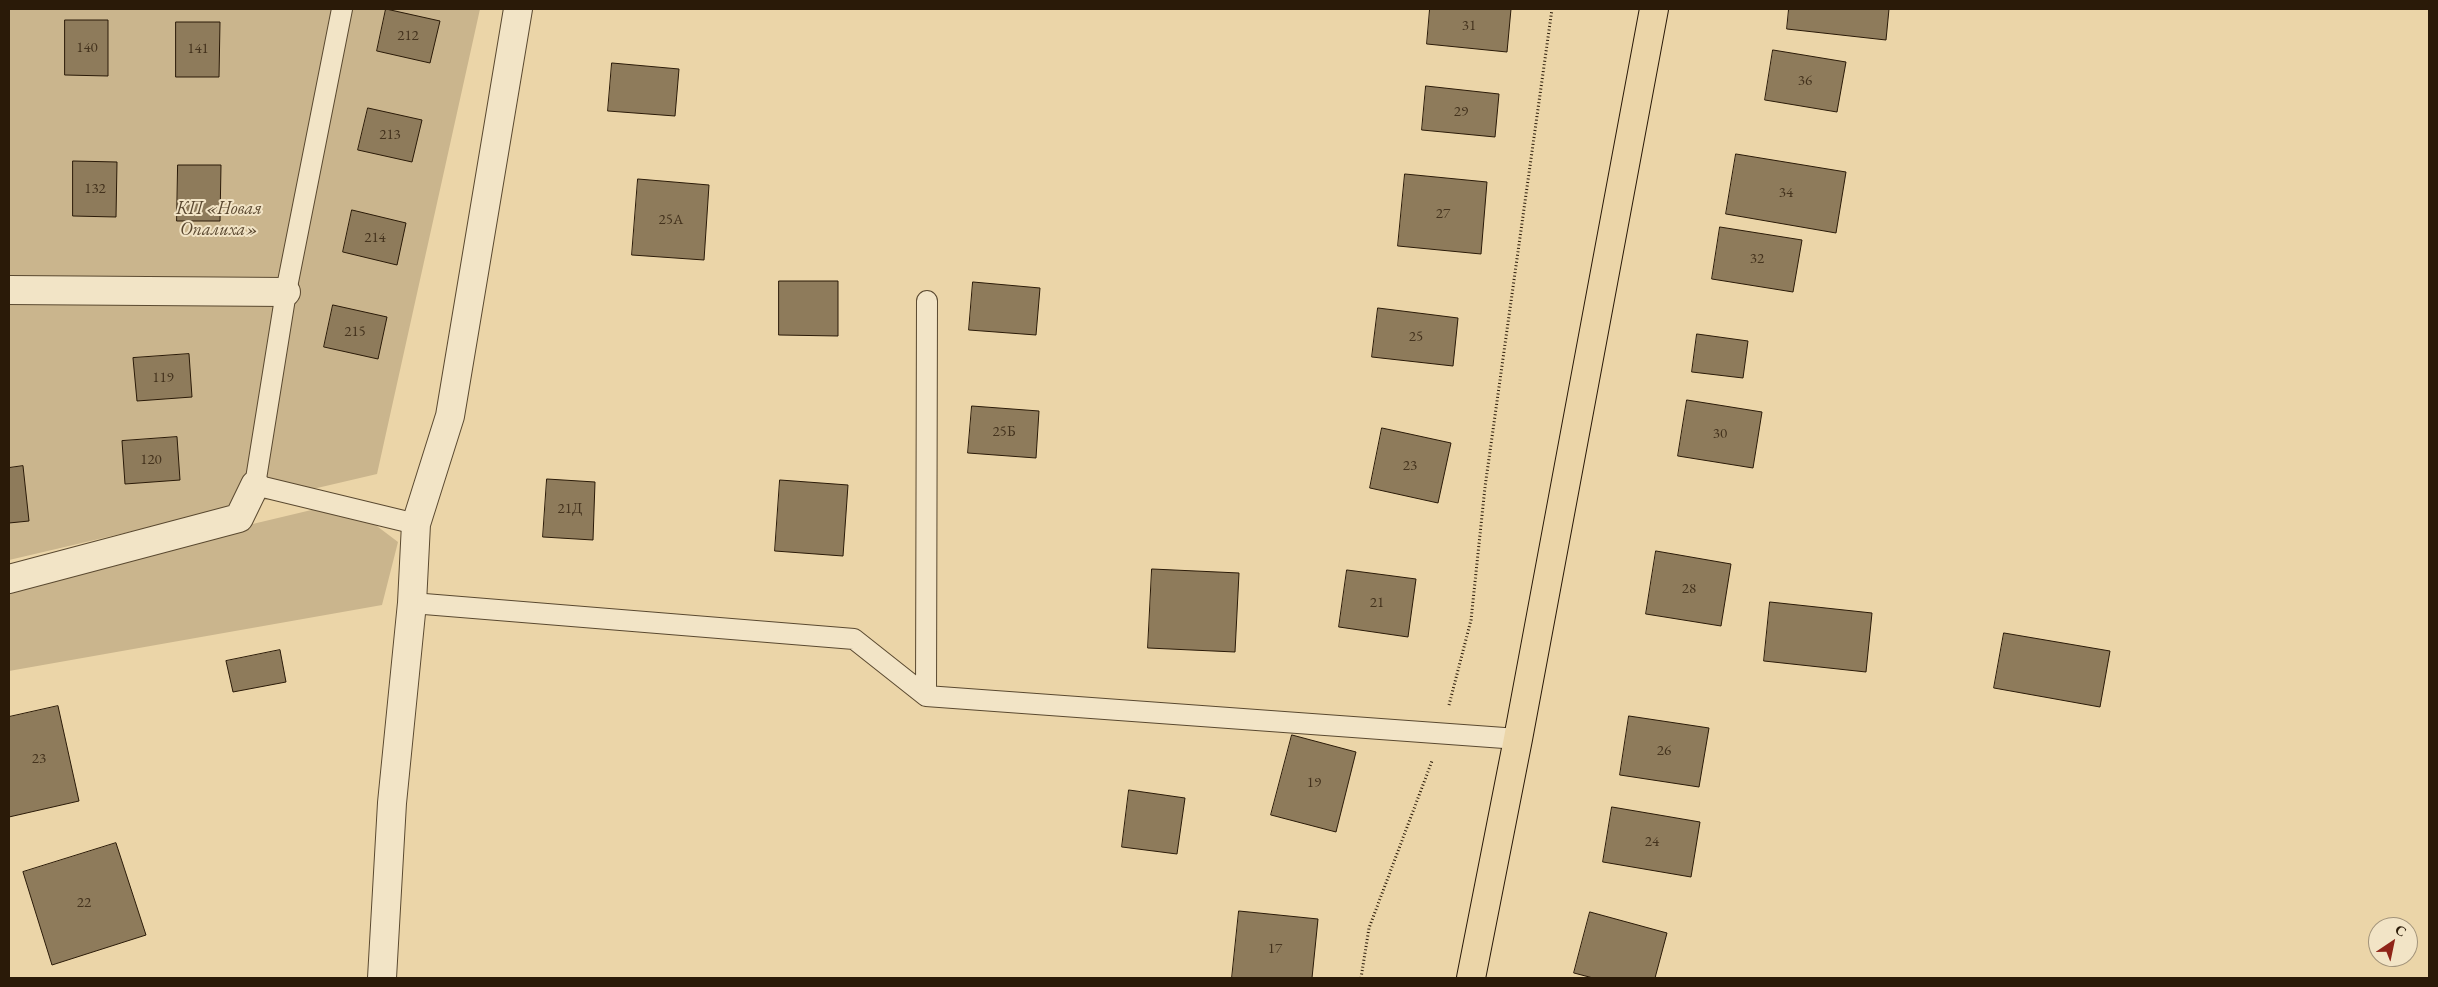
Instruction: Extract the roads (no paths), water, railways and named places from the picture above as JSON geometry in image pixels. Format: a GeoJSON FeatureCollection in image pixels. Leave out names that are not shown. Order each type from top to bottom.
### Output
{"type":"FeatureCollection","features":[{"type":"Feature","properties":{"kind":"main road"},"geometry":{"type":"LineString","coordinates":[[1471,978],[1518,739],[1654,9]]}},
{"type":"Feature","properties":{"kind":"street"},"geometry":{"type":"LineString","coordinates":[[382,978],[392,803],[412,603],[416,524],[450,416],[518,9]]}},
{"type":"Feature","properties":{"kind":"street"},"geometry":{"type":"LineString","coordinates":[[9,290],[286,292]]}},
{"type":"Feature","properties":{"kind":"street"},"geometry":{"type":"LineString","coordinates":[[9,579],[239,518],[255,485]]}},
{"type":"Feature","properties":{"kind":"lane"},"geometry":{"type":"LineString","coordinates":[[342,9],[286,292],[255,485],[416,524]]}},
{"type":"Feature","properties":{"kind":"lane"},"geometry":{"type":"LineString","coordinates":[[926,696],[927,301]]}},
{"type":"Feature","properties":{"kind":"lane"},"geometry":{"type":"LineString","coordinates":[[412,603],[854,639],[926,696],[1518,739]]}},
{"type":"Feature","properties":{"kind":"park label","name":"КП «Новая Опалиха»"},"geometry":{"type":"Point","coordinates":[219,219]}}]}
